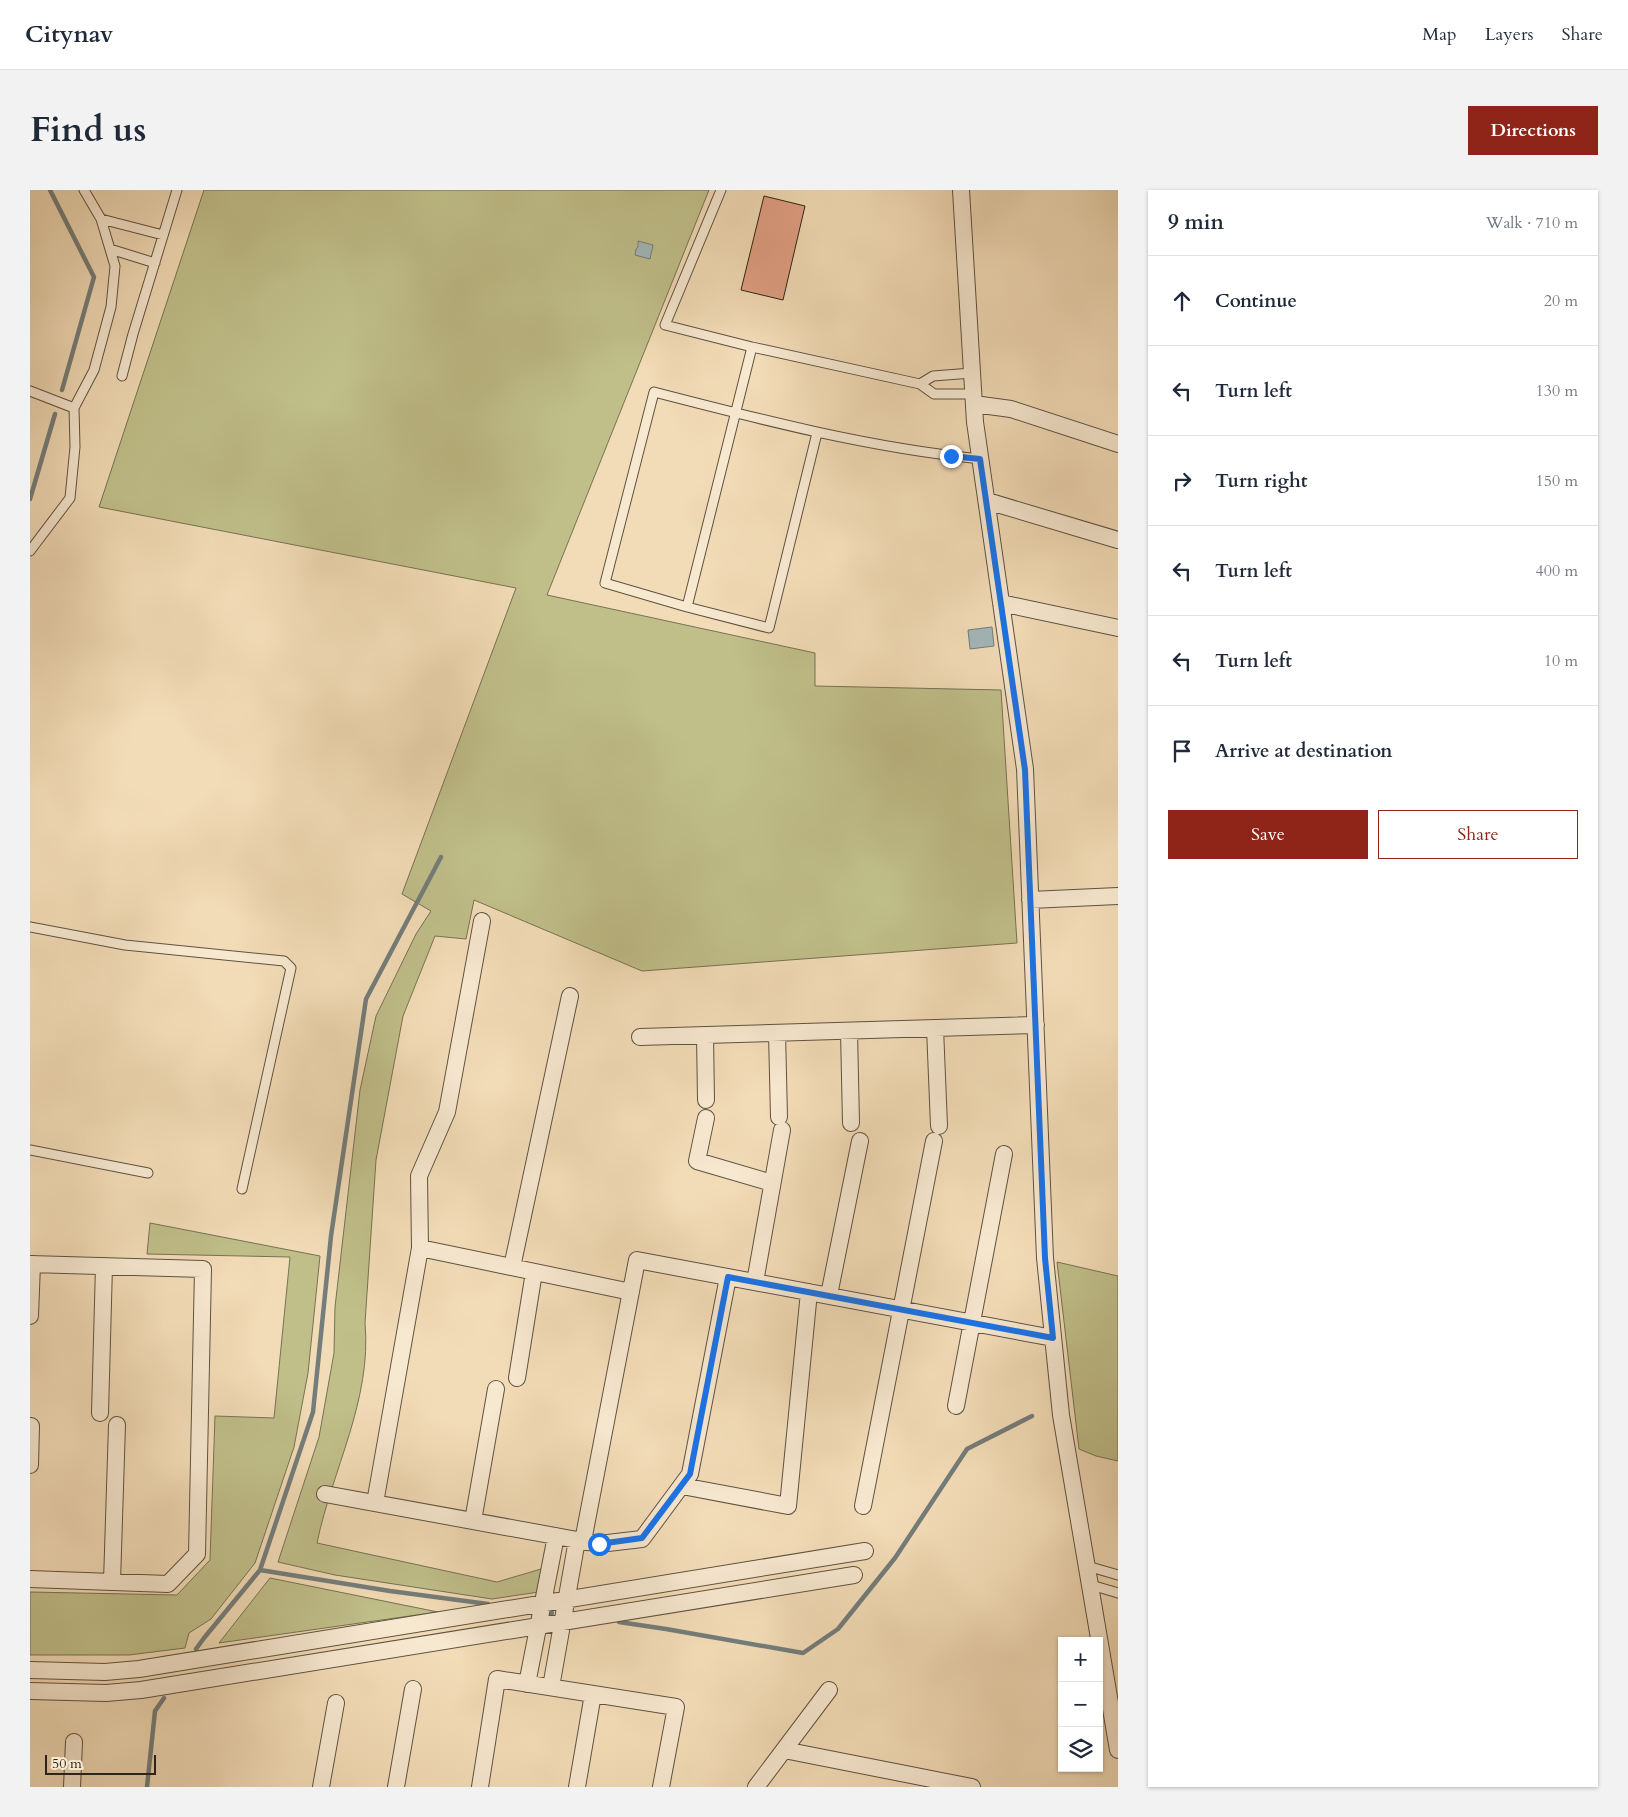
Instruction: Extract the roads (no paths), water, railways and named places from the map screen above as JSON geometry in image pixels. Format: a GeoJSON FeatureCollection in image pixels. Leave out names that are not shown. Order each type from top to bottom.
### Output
{"type":"FeatureCollection","features":[{"type":"Feature","properties":{"kind":"street"},"geometry":{"type":"LineString","coordinates":[[961,190],[972,373],[980,459],[1025,770],[1045,1258],[1053,1338],[1061,1415],[1118,1750]]}},
{"type":"Feature","properties":{"kind":"street"},"geometry":{"type":"LineString","coordinates":[[974,399],[1118,444]]}},
{"type":"Feature","properties":{"kind":"street"},"geometry":{"type":"LineString","coordinates":[[987,501],[1118,540]]}},
{"type":"Feature","properties":{"kind":"street"},"geometry":{"type":"LineString","coordinates":[[1001,603],[1118,628]]}},
{"type":"Feature","properties":{"kind":"street"},"geometry":{"type":"LineString","coordinates":[[1030,900],[1118,896]]}},
{"type":"Feature","properties":{"kind":"street"},"geometry":{"type":"LineString","coordinates":[[375,1503],[420,1248],[419,1176],[447,1112],[482,921]]}},
{"type":"Feature","properties":{"kind":"street"},"geometry":{"type":"LineString","coordinates":[[512,1267],[570,996]]}},
{"type":"Feature","properties":{"kind":"street"},"geometry":{"type":"LineString","coordinates":[[640,1037],[1036,1025]]}},
{"type":"Feature","properties":{"kind":"street"},"geometry":{"type":"LineString","coordinates":[[863,1506],[936,1134],[935,1028]]}},
{"type":"Feature","properties":{"kind":"street"},"geometry":{"type":"LineString","coordinates":[[849,1031],[851,1123]]}},
{"type":"Feature","properties":{"kind":"street"},"geometry":{"type":"LineString","coordinates":[[755,1282],[780,1123],[777,1033]]}},
{"type":"Feature","properties":{"kind":"street"},"geometry":{"type":"LineString","coordinates":[[705,1035],[706,1100]]}},
{"type":"Feature","properties":{"kind":"street"},"geometry":{"type":"LineString","coordinates":[[706,1118],[697,1160],[772,1183]]}},
{"type":"Feature","properties":{"kind":"street"},"geometry":{"type":"LineString","coordinates":[[829,1296],[860,1141]]}},
{"type":"Feature","properties":{"kind":"street"},"geometry":{"type":"LineString","coordinates":[[956,1406],[1004,1154]]}},
{"type":"Feature","properties":{"kind":"street"},"geometry":{"type":"LineString","coordinates":[[420,1248],[631,1292]]}},
{"type":"Feature","properties":{"kind":"street"},"geometry":{"type":"LineString","coordinates":[[551,1688],[566,1600],[637,1260],[1053,1338]]}},
{"type":"Feature","properties":{"kind":"street"},"geometry":{"type":"LineString","coordinates":[[30,1316],[31,1264],[203,1269],[196,1554],[168,1584],[30,1579]]}},
{"type":"Feature","properties":{"kind":"street"},"geometry":{"type":"LineString","coordinates":[[100,1413],[104,1266]]}},
{"type":"Feature","properties":{"kind":"street"},"geometry":{"type":"LineString","coordinates":[[517,1378],[534,1272]]}},
{"type":"Feature","properties":{"kind":"street"},"geometry":{"type":"LineString","coordinates":[[325,1494],[599,1544],[642,1538],[690,1474],[728,1277]]}},
{"type":"Feature","properties":{"kind":"street"},"geometry":{"type":"LineString","coordinates":[[682,1486],[788,1506],[809,1292]]}},
{"type":"Feature","properties":{"kind":"street"},"geometry":{"type":"LineString","coordinates":[[472,1521],[496,1389]]}},
{"type":"Feature","properties":{"kind":"street"},"geometry":{"type":"LineString","coordinates":[[112,1582],[117,1425]]}},
{"type":"Feature","properties":{"kind":"street"},"geometry":{"type":"LineString","coordinates":[[30,1465],[31,1426]]}},
{"type":"Feature","properties":{"kind":"street"},"geometry":{"type":"LineString","coordinates":[[527,1684],[556,1536]]}},
{"type":"Feature","properties":{"kind":"street"},"geometry":{"type":"LineString","coordinates":[[30,1670],[105,1672],[139,1669],[543,1605],[866,1551]]}},
{"type":"Feature","properties":{"kind":"street"},"geometry":{"type":"LineString","coordinates":[[30,1691],[106,1693],[141,1690],[854,1575]]}},
{"type":"Feature","properties":{"kind":"street"},"geometry":{"type":"LineString","coordinates":[[480,1787],[497,1679],[676,1707],[661,1787]]}},
{"type":"Feature","properties":{"kind":"street"},"geometry":{"type":"LineString","coordinates":[[396,1787],[413,1689]]}},
{"type":"Feature","properties":{"kind":"street"},"geometry":{"type":"LineString","coordinates":[[756,1787],[829,1690]]}},
{"type":"Feature","properties":{"kind":"street"},"geometry":{"type":"LineString","coordinates":[[577,1787],[593,1694]]}},
{"type":"Feature","properties":{"kind":"street"},"geometry":{"type":"LineString","coordinates":[[321,1787],[336,1703]]}},
{"type":"Feature","properties":{"kind":"street"},"geometry":{"type":"LineString","coordinates":[[72,1787],[74,1742]]}},
{"type":"Feature","properties":{"kind":"street"},"geometry":{"type":"LineString","coordinates":[[784,1750],[972,1787]]}},
{"type":"Feature","properties":{"kind":"lane"},"geometry":{"type":"LineString","coordinates":[[30,551],[70,498],[75,447],[74,408],[94,370],[111,306],[115,266],[101,219],[84,190]]}},
{"type":"Feature","properties":{"kind":"lane"},"geometry":{"type":"LineString","coordinates":[[122,376],[177,190]]}},
{"type":"Feature","properties":{"kind":"lane"},"geometry":{"type":"LineString","coordinates":[[721,190],[665,325],[752,347],[920,384],[934,394],[974,399]]}},
{"type":"Feature","properties":{"kind":"lane"},"geometry":{"type":"LineString","coordinates":[[101,219],[163,235]]}},
{"type":"Feature","properties":{"kind":"lane"},"geometry":{"type":"LineString","coordinates":[[110,249],[154,263]]}},
{"type":"Feature","properties":{"kind":"lane"},"geometry":{"type":"LineString","coordinates":[[687,608],[752,347]]}},
{"type":"Feature","properties":{"kind":"lane"},"geometry":{"type":"LineString","coordinates":[[920,384],[933,376],[972,373]]}},
{"type":"Feature","properties":{"kind":"lane"},"geometry":{"type":"LineString","coordinates":[[30,392],[74,408]]}},
{"type":"Feature","properties":{"kind":"lane"},"geometry":{"type":"LineString","coordinates":[[817,433],[769,628],[687,608],[605,583],[654,392],[817,433],[951,456],[980,459]]}},
{"type":"Feature","properties":{"kind":"lane"},"geometry":{"type":"LineString","coordinates":[[30,927],[125,945],[284,961],[291,968],[242,1189]]}},
{"type":"Feature","properties":{"kind":"lane"},"geometry":{"type":"LineString","coordinates":[[30,1150],[148,1173]]}},
{"type":"Feature","properties":{"kind":"lane"},"geometry":{"type":"LineString","coordinates":[[1087,1566],[1118,1575]]}},
{"type":"Feature","properties":{"kind":"lane"},"geometry":{"type":"LineString","coordinates":[[1090,1585],[1118,1593]]}},
{"type":"Feature","properties":{"kind":"water"},"geometry":{"type":"Polygon","coordinates":[[[638,241],[653,245],[650,259],[635,255],[638,241]]]}},
{"type":"Feature","properties":{"kind":"water"},"geometry":{"type":"Polygon","coordinates":[[[992,627],[994,646],[970,649],[968,630],[992,627]]]}},
{"type":"Feature","properties":{"kind":"waterway"},"geometry":{"type":"LineString","coordinates":[[50,190],[94,277],[62,390]]}},
{"type":"Feature","properties":{"kind":"waterway"},"geometry":{"type":"LineString","coordinates":[[30,499],[55,414]]}},
{"type":"Feature","properties":{"kind":"waterway"},"geometry":{"type":"LineString","coordinates":[[260,1570],[313,1412],[331,1236],[366,999],[441,857]]}},
{"type":"Feature","properties":{"kind":"waterway"},"geometry":{"type":"LineString","coordinates":[[619,1622],[803,1653],[838,1629],[895,1558],[967,1449],[1032,1416]]}},
{"type":"Feature","properties":{"kind":"waterway"},"geometry":{"type":"LineString","coordinates":[[196,1649],[260,1570],[390,1591],[488,1604]]}},
{"type":"Feature","properties":{"kind":"waterway"},"geometry":{"type":"LineString","coordinates":[[147,1787],[155,1711],[164,1698]]}}]}
